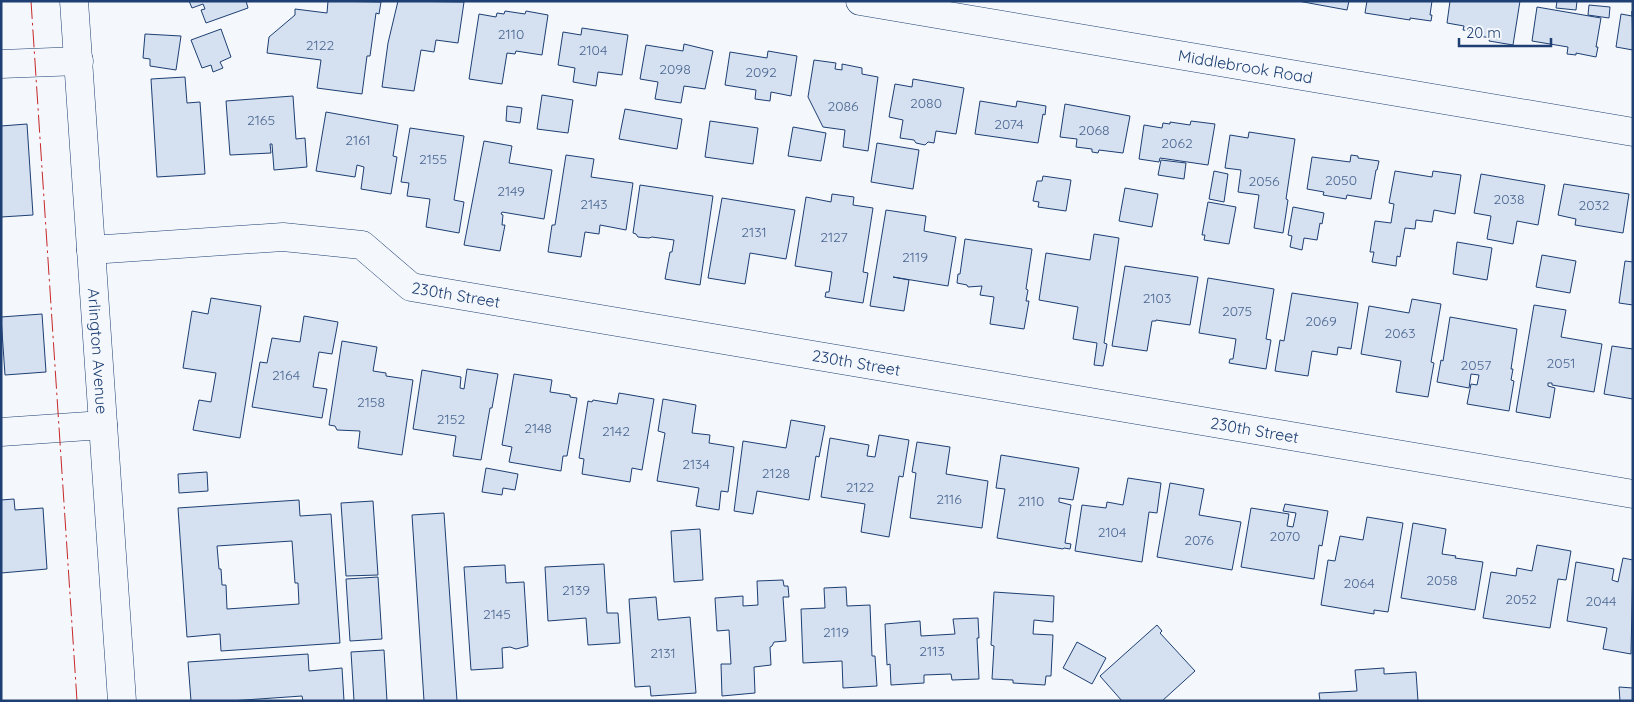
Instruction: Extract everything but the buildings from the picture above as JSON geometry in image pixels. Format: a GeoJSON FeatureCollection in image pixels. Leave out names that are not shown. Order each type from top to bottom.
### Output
{"type":"FeatureCollection","features":[{"type":"Feature","properties":{"kind":"street","name":"Arlington Avenue"},"geometry":{"type":"LineString","coordinates":[[74,1],[122,701]]}},
{"type":"Feature","properties":{"kind":"street","name":"Middlebrook Road"},"geometry":{"type":"LineString","coordinates":[[860,1],[1633,132]]}},
{"type":"Feature","properties":{"kind":"street"},"geometry":{"type":"LineString","coordinates":[[1,64],[79,61]]}},
{"type":"Feature","properties":{"kind":"street","name":"230th Street"},"geometry":{"type":"LineString","coordinates":[[91,250],[283,237],[362,245],[411,287],[1633,494]]}},
{"type":"Feature","properties":{"kind":"street"},"geometry":{"type":"LineString","coordinates":[[1,432],[103,425]]}},
{"type":"Feature","properties":{"kind":"power"},"geometry":{"type":"LineString","coordinates":[[31,1],[77,701]]}}]}
